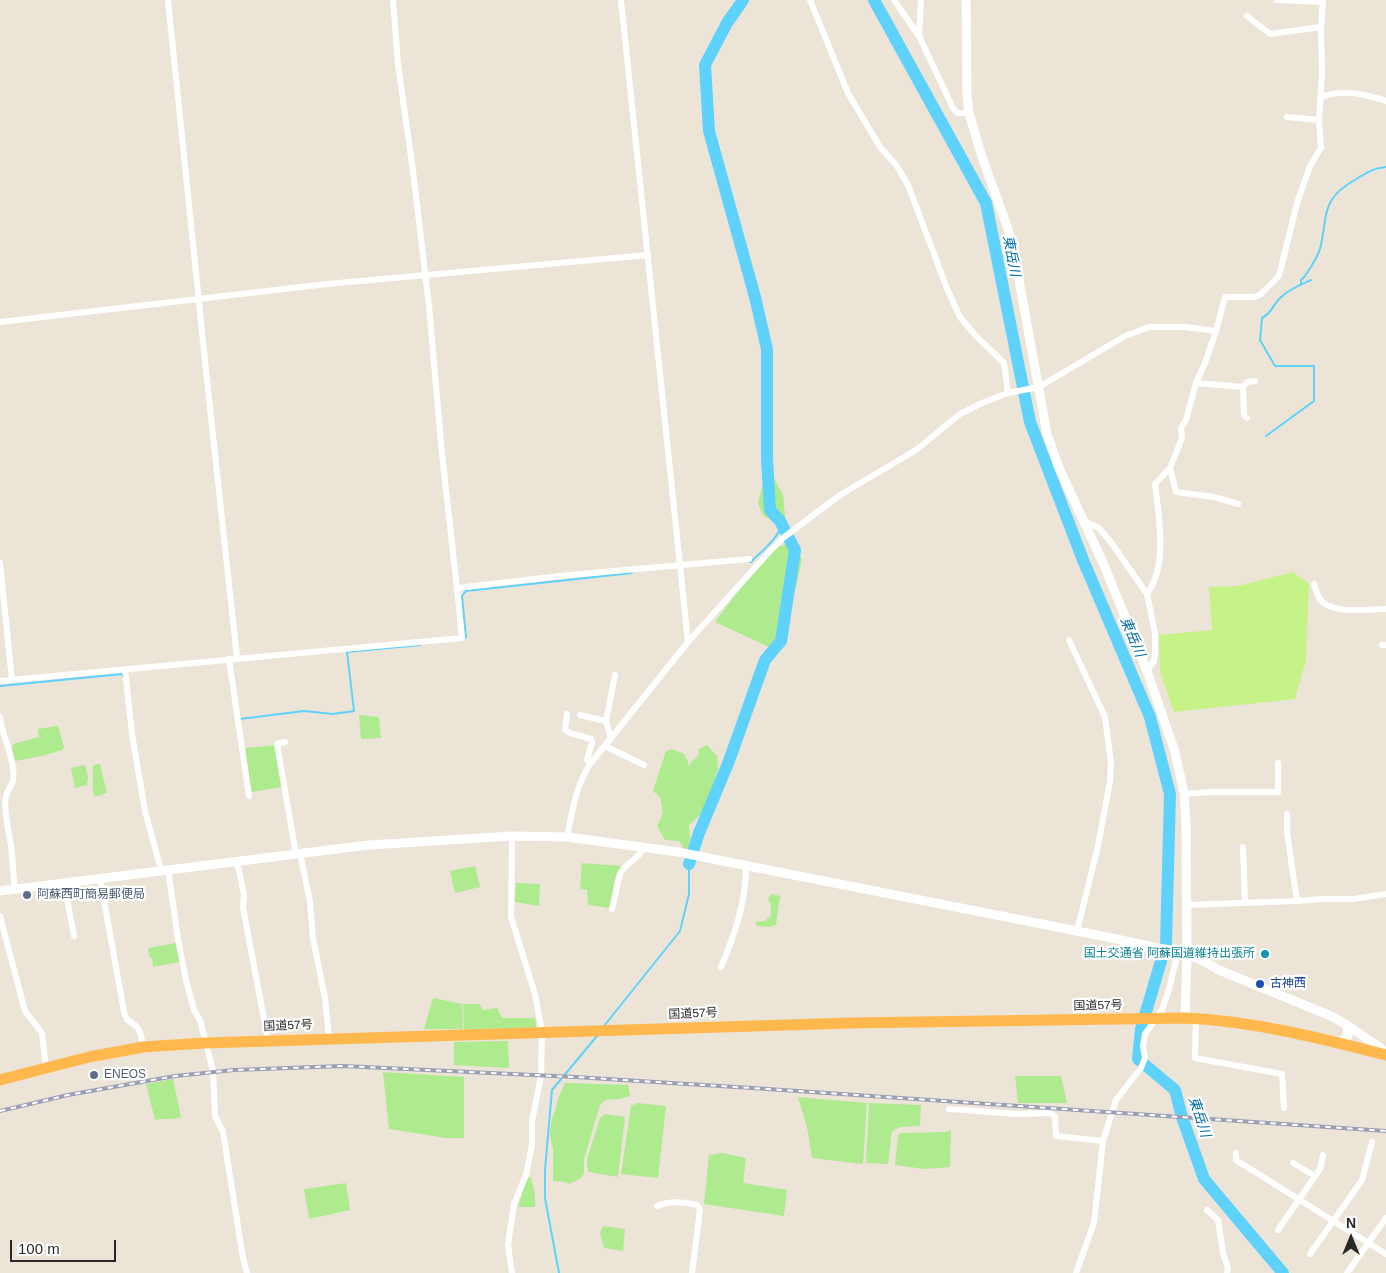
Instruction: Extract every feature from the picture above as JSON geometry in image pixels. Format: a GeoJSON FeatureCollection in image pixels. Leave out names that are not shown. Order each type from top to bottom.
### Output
{"type":"FeatureCollection","features":[{"type":"Feature","properties":{"kind":"highway","name":"国道57号"},"geometry":{"type":"LineString","coordinates":[[0,1080],[89,1057],[143,1047],[268,1040],[861,1023],[1190,1018],[1239,1022],[1275,1028],[1386,1054]]}},
{"type":"Feature","properties":{"kind":"street"},"geometry":{"type":"LineString","coordinates":[[168,0],[200,299],[224,553],[237,658]]}},
{"type":"Feature","properties":{"kind":"street"},"geometry":{"type":"LineString","coordinates":[[0,681],[462,638],[425,276],[398,64],[393,0]]}},
{"type":"Feature","properties":{"kind":"street"},"geometry":{"type":"LineString","coordinates":[[621,0],[639,188],[648,255],[688,642]]}},
{"type":"Feature","properties":{"kind":"street"},"geometry":{"type":"LineString","coordinates":[[810,0],[848,93],[880,147],[897,166],[908,185],[948,291],[960,316],[976,336],[1004,363],[1008,393]]}},
{"type":"Feature","properties":{"kind":"street"},"geometry":{"type":"LineString","coordinates":[[894,0],[919,36],[953,108],[957,113],[969,114]]}},
{"type":"Feature","properties":{"kind":"street"},"geometry":{"type":"LineString","coordinates":[[919,36],[921,0]]}},
{"type":"Feature","properties":{"kind":"street"},"geometry":{"type":"LineString","coordinates":[[966,0],[967,96],[969,114],[1008,229],[1046,434],[1059,468],[1086,522],[1147,671],[1175,752],[1184,794],[1186,825],[1187,905],[1181,953],[1195,1058],[1282,1074],[1284,1108]]}},
{"type":"Feature","properties":{"kind":"street"},"geometry":{"type":"LineString","coordinates":[[1147,594],[1157,576],[1161,532],[1155,484],[1170,468],[1182,438],[1181,428],[1186,420],[1196,383],[1216,332],[1225,297],[1254,297],[1260,295],[1279,276],[1297,203],[1310,166],[1321,148],[1319,120],[1323,1],[1276,0]]}},
{"type":"Feature","properties":{"kind":"street"},"geometry":{"type":"LineString","coordinates":[[1247,16],[1270,34]]}},
{"type":"Feature","properties":{"kind":"street"},"geometry":{"type":"LineString","coordinates":[[1262,34],[1321,27]]}},
{"type":"Feature","properties":{"kind":"street"},"geometry":{"type":"LineString","coordinates":[[1320,98],[1329,94],[1361,94],[1386,101]]}},
{"type":"Feature","properties":{"kind":"street"},"geometry":{"type":"LineString","coordinates":[[1287,117],[1319,120]]}},
{"type":"Feature","properties":{"kind":"street"},"geometry":{"type":"LineString","coordinates":[[0,322],[327,284],[648,255]]}},
{"type":"Feature","properties":{"kind":"street"},"geometry":{"type":"LineString","coordinates":[[567,837],[578,787],[590,764],[688,642],[771,550],[789,534],[851,488],[916,450],[960,414],[982,403],[1008,393],[1038,387],[1125,336],[1149,327],[1185,327],[1216,332]]}},
{"type":"Feature","properties":{"kind":"street"},"geometry":{"type":"LineString","coordinates":[[1247,418],[1244,415],[1243,387],[1247,382],[1255,381]]}},
{"type":"Feature","properties":{"kind":"street"},"geometry":{"type":"LineString","coordinates":[[1196,383],[1243,387]]}},
{"type":"Feature","properties":{"kind":"street"},"geometry":{"type":"LineString","coordinates":[[1170,468],[1176,492],[1214,497],[1238,504]]}},
{"type":"Feature","properties":{"kind":"street"},"geometry":{"type":"LineString","coordinates":[[1086,522],[1099,528],[1131,569],[1147,594],[1155,633],[1156,652],[1154,661],[1147,671]]}},
{"type":"Feature","properties":{"kind":"street"},"geometry":{"type":"LineString","coordinates":[[457,588],[569,575],[749,559]]}},
{"type":"Feature","properties":{"kind":"street"},"geometry":{"type":"LineString","coordinates":[[0,563],[12,680]]}},
{"type":"Feature","properties":{"kind":"street"},"geometry":{"type":"LineString","coordinates":[[1314,584],[1320,600],[1326,606],[1338,610],[1386,609]]}},
{"type":"Feature","properties":{"kind":"street"},"geometry":{"type":"LineString","coordinates":[[1070,640],[1105,717],[1111,763],[1110,781],[1098,846],[1077,931]]}},
{"type":"Feature","properties":{"kind":"street"},"geometry":{"type":"LineString","coordinates":[[229,659],[249,796]]}},
{"type":"Feature","properties":{"kind":"street"},"geometry":{"type":"LineString","coordinates":[[125,669],[132,734],[145,811],[164,870],[186,980],[213,1071],[215,1116],[223,1132],[247,1273]]}},
{"type":"Feature","properties":{"kind":"street"},"geometry":{"type":"LineString","coordinates":[[611,739],[606,721],[615,675]]}},
{"type":"Feature","properties":{"kind":"street"},"geometry":{"type":"LineString","coordinates":[[567,714],[565,730],[591,739],[592,743],[587,760],[590,764]]}},
{"type":"Feature","properties":{"kind":"street"},"geometry":{"type":"LineString","coordinates":[[580,715],[606,721]]}},
{"type":"Feature","properties":{"kind":"street"},"geometry":{"type":"LineString","coordinates":[[0,717],[14,771],[13,784],[6,795],[14,889]]}},
{"type":"Feature","properties":{"kind":"street"},"geometry":{"type":"LineString","coordinates":[[285,742],[277,744],[298,853],[310,902],[313,938],[325,998],[330,1038]]}},
{"type":"Feature","properties":{"kind":"street"},"geometry":{"type":"LineString","coordinates":[[605,746],[644,765]]}},
{"type":"Feature","properties":{"kind":"street"},"geometry":{"type":"LineString","coordinates":[[1184,794],[1278,792],[1278,763]]}},
{"type":"Feature","properties":{"kind":"street"},"geometry":{"type":"LineString","coordinates":[[1287,814],[1289,849],[1297,900]]}},
{"type":"Feature","properties":{"kind":"street"},"geometry":{"type":"LineString","coordinates":[[0,891],[369,845],[512,836],[567,837],[678,852],[1181,953],[1331,1016],[1347,1025],[1386,1054]]}},
{"type":"Feature","properties":{"kind":"street"},"geometry":{"type":"LineString","coordinates":[[512,836],[511,917],[535,994],[542,1032],[541,1076],[532,1121],[532,1144],[526,1175],[514,1204],[508,1238],[512,1273]]}},
{"type":"Feature","properties":{"kind":"street"},"geometry":{"type":"LineString","coordinates":[[1243,847],[1245,903]]}},
{"type":"Feature","properties":{"kind":"street"},"geometry":{"type":"LineString","coordinates":[[612,909],[620,874],[625,867],[640,855],[644,848]]}},
{"type":"Feature","properties":{"kind":"street"},"geometry":{"type":"LineString","coordinates":[[237,861],[244,895],[243,908],[268,1040]]}},
{"type":"Feature","properties":{"kind":"street"},"geometry":{"type":"LineString","coordinates":[[721,967],[732,942],[741,913],[746,884],[746,866]]}},
{"type":"Feature","properties":{"kind":"street"},"geometry":{"type":"LineString","coordinates":[[100,878],[124,1012],[127,1020],[136,1025],[140,1030],[143,1047]]}},
{"type":"Feature","properties":{"kind":"street"},"geometry":{"type":"LineString","coordinates":[[64,883],[74,936]]}},
{"type":"Feature","properties":{"kind":"street"},"geometry":{"type":"LineString","coordinates":[[1187,905],[1322,898],[1353,899],[1386,894]]}},
{"type":"Feature","properties":{"kind":"street"},"geometry":{"type":"LineString","coordinates":[[0,916],[13,973],[23,1004],[42,1033],[46,1069]]}},
{"type":"Feature","properties":{"kind":"street"},"geometry":{"type":"LineString","coordinates":[[1076,1273],[1094,1223],[1103,1141],[1116,1100],[1140,1068],[1145,1058],[1143,1046],[1145,1034],[1162,1010],[1176,960],[1181,953]]}},
{"type":"Feature","properties":{"kind":"street"},"geometry":{"type":"LineString","coordinates":[[1339,1043],[1348,1036],[1347,1025]]}},
{"type":"Feature","properties":{"kind":"street"},"geometry":{"type":"LineString","coordinates":[[949,1109],[1017,1114],[1050,1113],[1056,1119],[1056,1136],[1103,1141]]}},
{"type":"Feature","properties":{"kind":"street"},"geometry":{"type":"LineString","coordinates":[[1310,1254],[1362,1180],[1372,1142]]}},
{"type":"Feature","properties":{"kind":"street"},"geometry":{"type":"LineString","coordinates":[[1236,1152],[1236,1160],[1386,1254]]}},
{"type":"Feature","properties":{"kind":"street"},"geometry":{"type":"LineString","coordinates":[[1278,1230],[1320,1169],[1323,1155]]}},
{"type":"Feature","properties":{"kind":"street"},"geometry":{"type":"LineString","coordinates":[[1293,1163],[1315,1176]]}},
{"type":"Feature","properties":{"kind":"street"},"geometry":{"type":"LineString","coordinates":[[657,1206],[665,1202],[698,1205],[700,1209],[692,1273]]}},
{"type":"Feature","properties":{"kind":"street"},"geometry":{"type":"LineString","coordinates":[[1207,1210],[1218,1220],[1228,1273]]}},
{"type":"Feature","properties":{"kind":"street"},"geometry":{"type":"LineString","coordinates":[[1347,1273],[1386,1218]]}},
{"type":"Feature","properties":{"kind":"green space"},"geometry":{"type":"Polygon","coordinates":[[[767,465],[783,495],[786,526],[802,559],[786,632],[769,647],[715,622],[769,550],[790,543],[782,528],[763,515],[758,504],[767,465]]]}},
{"type":"Feature","properties":{"kind":"green space"},"geometry":{"type":"Polygon","coordinates":[[[1293,572],[1309,584],[1306,660],[1295,699],[1174,712],[1160,672],[1159,635],[1212,630],[1209,587],[1238,586],[1293,572]]]}},
{"type":"Feature","properties":{"kind":"green space"},"geometry":{"type":"Polygon","coordinates":[[[359,715],[379,717],[381,738],[361,739],[359,715]]]}},
{"type":"Feature","properties":{"kind":"green space"},"geometry":{"type":"Polygon","coordinates":[[[58,726],[64,747],[62,750],[15,761],[13,744],[39,737],[38,729],[58,726]]]}},
{"type":"Feature","properties":{"kind":"green space"},"geometry":{"type":"Polygon","coordinates":[[[275,745],[282,787],[251,792],[245,748],[275,745]]]}},
{"type":"Feature","properties":{"kind":"green space"},"geometry":{"type":"Polygon","coordinates":[[[707,745],[717,756],[718,769],[705,810],[689,825],[690,839],[688,850],[685,850],[679,841],[665,840],[657,826],[663,813],[660,797],[653,791],[666,751],[672,749],[684,754],[688,761],[688,766],[699,754],[699,749],[707,745]]]}},
{"type":"Feature","properties":{"kind":"green space"},"geometry":{"type":"Polygon","coordinates":[[[100,764],[107,793],[94,797],[93,765],[100,764]]]}},
{"type":"Feature","properties":{"kind":"green space"},"geometry":{"type":"Polygon","coordinates":[[[85,765],[88,777],[87,785],[75,788],[71,768],[85,765]]]}},
{"type":"Feature","properties":{"kind":"green space"},"geometry":{"type":"Polygon","coordinates":[[[582,863],[621,866],[615,878],[610,908],[588,905],[587,890],[580,889],[582,863]]]}},
{"type":"Feature","properties":{"kind":"green space"},"geometry":{"type":"Polygon","coordinates":[[[475,866],[480,887],[455,893],[450,871],[475,866]]]}},
{"type":"Feature","properties":{"kind":"green space"},"geometry":{"type":"Polygon","coordinates":[[[516,883],[540,884],[539,906],[515,902],[516,883]]]}},
{"type":"Feature","properties":{"kind":"green space"},"geometry":{"type":"Polygon","coordinates":[[[772,894],[780,896],[776,925],[771,927],[757,926],[755,922],[765,921],[771,915],[768,898],[772,894]]]}},
{"type":"Feature","properties":{"kind":"green space"},"geometry":{"type":"Polygon","coordinates":[[[176,943],[180,962],[153,967],[148,948],[176,943]]]}},
{"type":"Feature","properties":{"kind":"green space"},"geometry":{"type":"Polygon","coordinates":[[[433,998],[462,1004],[463,1029],[424,1029],[433,998]]]}},
{"type":"Feature","properties":{"kind":"green space"},"geometry":{"type":"Polygon","coordinates":[[[463,1004],[479,1004],[483,1010],[497,1008],[502,1018],[535,1018],[536,1028],[464,1029],[463,1004]]]}},
{"type":"Feature","properties":{"kind":"green space"},"geometry":{"type":"Polygon","coordinates":[[[508,1041],[509,1068],[454,1065],[454,1042],[508,1041]]]}},
{"type":"Feature","properties":{"kind":"green space"},"geometry":{"type":"Polygon","coordinates":[[[383,1072],[464,1077],[464,1138],[446,1138],[389,1129],[383,1072]]]}},
{"type":"Feature","properties":{"kind":"green space"},"geometry":{"type":"Polygon","coordinates":[[[1015,1076],[1061,1076],[1067,1103],[1018,1103],[1015,1076]]]}},
{"type":"Feature","properties":{"kind":"green space"},"geometry":{"type":"Polygon","coordinates":[[[173,1079],[181,1117],[155,1120],[146,1084],[173,1079]]]}},
{"type":"Feature","properties":{"kind":"green space"},"geometry":{"type":"Polygon","coordinates":[[[565,1083],[628,1085],[630,1096],[606,1100],[600,1105],[584,1159],[584,1173],[581,1178],[569,1184],[553,1181],[553,1149],[550,1136],[551,1123],[565,1083]]]}},
{"type":"Feature","properties":{"kind":"green space"},"geometry":{"type":"Polygon","coordinates":[[[798,1097],[867,1103],[863,1164],[812,1158],[807,1127],[798,1097]]]}},
{"type":"Feature","properties":{"kind":"green space"},"geometry":{"type":"Polygon","coordinates":[[[637,1103],[666,1106],[658,1178],[621,1174],[631,1106],[637,1103]]]}},
{"type":"Feature","properties":{"kind":"green space"},"geometry":{"type":"Polygon","coordinates":[[[869,1103],[921,1105],[920,1126],[900,1127],[892,1131],[888,1164],[866,1163],[869,1103]]]}},
{"type":"Feature","properties":{"kind":"green space"},"geometry":{"type":"Polygon","coordinates":[[[605,1114],[625,1117],[618,1177],[588,1172],[587,1159],[600,1118],[605,1114]]]}},
{"type":"Feature","properties":{"kind":"green space"},"geometry":{"type":"Polygon","coordinates":[[[951,1130],[950,1167],[925,1169],[895,1165],[898,1135],[901,1133],[945,1132],[951,1130]]]}},
{"type":"Feature","properties":{"kind":"green space"},"geometry":{"type":"Polygon","coordinates":[[[722,1153],[746,1158],[743,1183],[787,1190],[784,1216],[704,1204],[709,1155],[722,1153]]]}},
{"type":"Feature","properties":{"kind":"green space"},"geometry":{"type":"Polygon","coordinates":[[[527,1176],[531,1178],[535,1193],[535,1207],[518,1207],[527,1176]]]}},
{"type":"Feature","properties":{"kind":"green space"},"geometry":{"type":"Polygon","coordinates":[[[346,1183],[350,1210],[309,1219],[304,1189],[346,1183]]]}},
{"type":"Feature","properties":{"kind":"green space"},"geometry":{"type":"Polygon","coordinates":[[[603,1226],[625,1229],[623,1251],[604,1248],[600,1233],[603,1226]]]}},
{"type":"Feature","properties":{"kind":"waterway"},"geometry":{"type":"LineString","coordinates":[[689,864],[699,833],[729,761],[765,660],[781,641],[795,550],[780,521],[770,510],[767,458],[767,349],[755,297],[709,131],[705,65],[727,23],[743,0]]}},
{"type":"Feature","properties":{"kind":"waterway","name":"東岳川"},"geometry":{"type":"LineString","coordinates":[[874,0],[986,203],[1030,422],[1083,560],[1150,717],[1170,794],[1166,944],[1141,1029],[1138,1059],[1175,1090],[1182,1117],[1204,1179],[1283,1273]]}},
{"type":"Feature","properties":{"kind":"waterway"},"geometry":{"type":"LineString","coordinates":[[1301,284],[1301,280],[1310,269],[1321,245],[1326,214],[1332,199],[1346,185],[1368,172],[1386,167]]}},
{"type":"Feature","properties":{"kind":"waterway"},"geometry":{"type":"LineString","coordinates":[[1266,436],[1314,401],[1314,366],[1275,366],[1260,340],[1262,318],[1283,295],[1311,280]]}},
{"type":"Feature","properties":{"kind":"waterway"},"geometry":{"type":"LineString","coordinates":[[749,562],[770,544],[779,531]]}},
{"type":"Feature","properties":{"kind":"waterway"},"geometry":{"type":"LineString","coordinates":[[464,639],[466,637],[462,596],[466,591],[632,573]]}},
{"type":"Feature","properties":{"kind":"waterway"},"geometry":{"type":"LineString","coordinates":[[240,719],[304,711],[333,714],[354,711],[347,652],[420,645]]}},
{"type":"Feature","properties":{"kind":"waterway"},"geometry":{"type":"LineString","coordinates":[[0,686],[122,674],[123,676]]}},
{"type":"Feature","properties":{"kind":"waterway"},"geometry":{"type":"LineString","coordinates":[[604,1026],[680,931],[689,894],[689,864]]}},
{"type":"Feature","properties":{"kind":"waterway"},"geometry":{"type":"LineString","coordinates":[[559,1273],[545,1198],[545,1170],[552,1090],[597,1036]]}},
{"type":"Feature","properties":{"kind":"railway"},"geometry":{"type":"LineString","coordinates":[[0,1111],[68,1095],[175,1076],[234,1070],[343,1066],[575,1077],[768,1089],[1386,1131]]}},
{"type":"Feature","properties":{"kind":"place","name":"阿蘇西町簡易郵便局"},"geometry":{"type":"Point","coordinates":[27,895]}},
{"type":"Feature","properties":{"kind":"place","name":"国土交通省 阿蘇国道維持出張所"},"geometry":{"type":"Point","coordinates":[1265,954]}},
{"type":"Feature","properties":{"kind":"place","name":"古神西"},"geometry":{"type":"Point","coordinates":[1260,984]}},
{"type":"Feature","properties":{"kind":"place","name":"ENEOS"},"geometry":{"type":"Point","coordinates":[94,1075]}}]}
